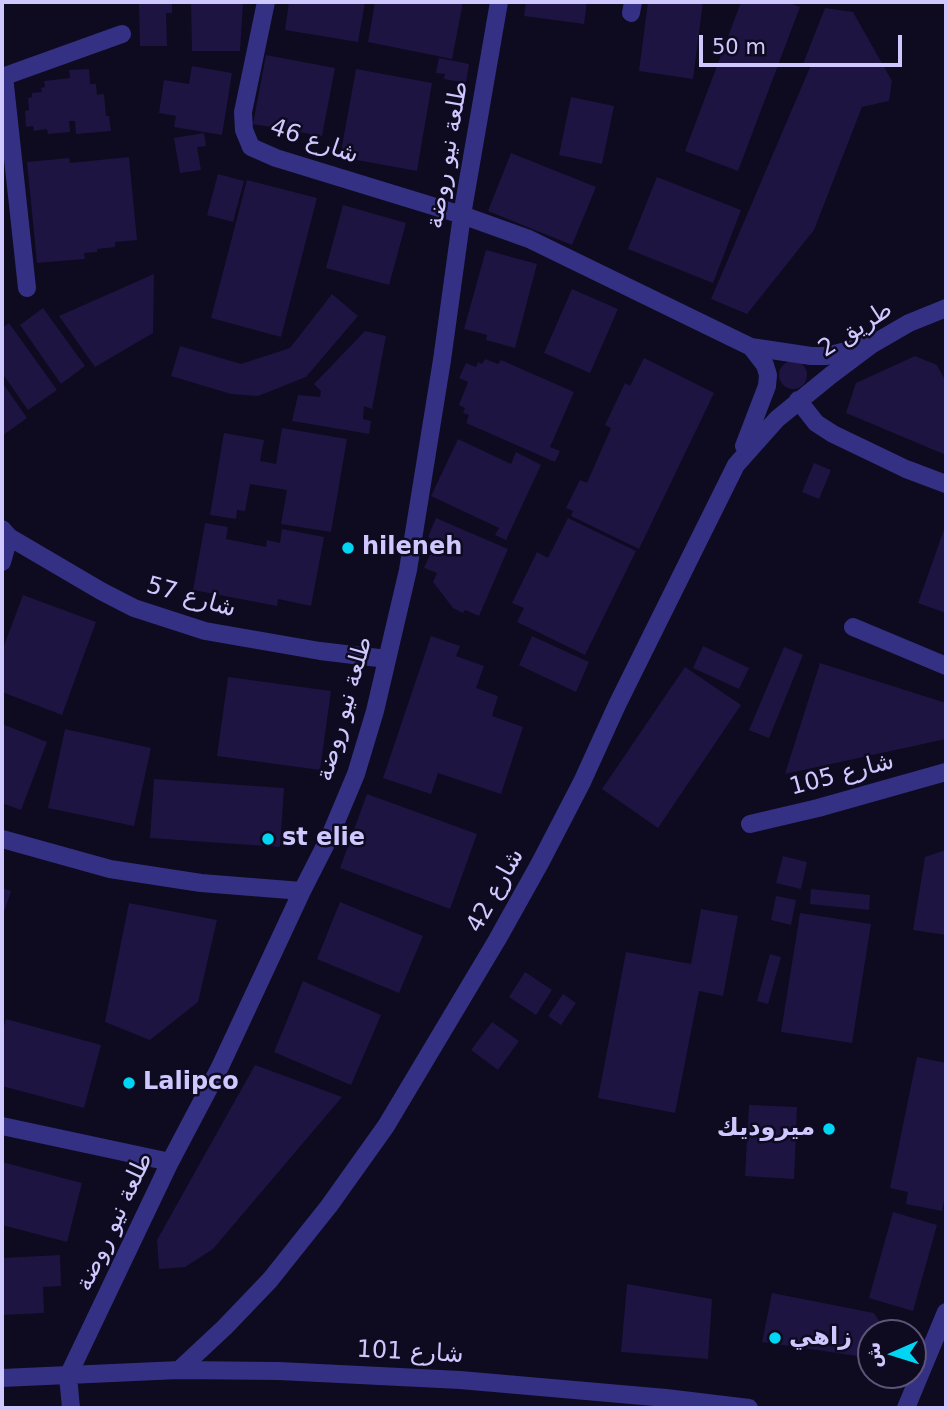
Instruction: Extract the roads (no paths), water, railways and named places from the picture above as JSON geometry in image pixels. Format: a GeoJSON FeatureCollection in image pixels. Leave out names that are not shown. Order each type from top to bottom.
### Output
{"type":"FeatureCollection","features":[{"type":"Feature","properties":{"kind":"street","name":"شارع 46"},"geometry":{"type":"LineString","coordinates":[[266,2],[243,112],[244,131],[251,147],[276,158],[461,215]]}},
{"type":"Feature","properties":{"kind":"street","name":"طلعة نيو روضة"},"geometry":{"type":"LineString","coordinates":[[68,1376],[170,1162],[219,1069],[330,836],[356,774],[408,570],[426,468],[461,215],[499,2]]}},
{"type":"Feature","properties":{"kind":"street"},"geometry":{"type":"LineString","coordinates":[[27,288],[3,77],[122,34]]}},
{"type":"Feature","properties":{"kind":"street"},"geometry":{"type":"LineString","coordinates":[[461,215],[529,239],[751,347],[826,356],[872,345]]}},
{"type":"Feature","properties":{"kind":"street","name":"طريق 2"},"geometry":{"type":"LineString","coordinates":[[798,400],[872,345],[909,323],[946,308]]}},
{"type":"Feature","properties":{"kind":"street"},"geometry":{"type":"LineString","coordinates":[[736,465],[757,418],[767,387],[765,365],[751,347]]}},
{"type":"Feature","properties":{"kind":"street"},"geometry":{"type":"LineString","coordinates":[[798,400],[816,423],[833,434],[906,469],[946,484]]}},
{"type":"Feature","properties":{"kind":"street","name":"شارع 42"},"geometry":{"type":"LineString","coordinates":[[179,1370],[270,1280],[329,1206],[386,1126],[540,863],[736,465],[758,438],[798,400]]}},
{"type":"Feature","properties":{"kind":"street"},"geometry":{"type":"LineString","coordinates":[[2,562],[6,533]]}},
{"type":"Feature","properties":{"kind":"street","name":"شارع 57"},"geometry":{"type":"LineString","coordinates":[[6,533],[101,592],[134,608],[173,621],[205,631],[249,639],[387,659]]}},
{"type":"Feature","properties":{"kind":"street"},"geometry":{"type":"LineString","coordinates":[[853,627],[946,666]]}},
{"type":"Feature","properties":{"kind":"street","name":"شارع 105"},"geometry":{"type":"LineString","coordinates":[[750,824],[946,772]]}},
{"type":"Feature","properties":{"kind":"street"},"geometry":{"type":"LineString","coordinates":[[2,839],[110,869],[201,883],[302,891]]}},
{"type":"Feature","properties":{"kind":"street"},"geometry":{"type":"LineString","coordinates":[[2,1126],[170,1162]]}},
{"type":"Feature","properties":{"kind":"street"},"geometry":{"type":"LineString","coordinates":[[906,1408],[946,1312]]}},
{"type":"Feature","properties":{"kind":"street","name":"شارع 101"},"geometry":{"type":"LineString","coordinates":[[2,1378],[179,1370],[279,1371],[460,1380],[749,1408]]}},
{"type":"Feature","properties":{"kind":"street"},"geometry":{"type":"LineString","coordinates":[[68,1376],[71,1408]]}},
{"type":"Feature","properties":{"kind":"place","name":"hileneh"},"geometry":{"type":"Point","coordinates":[348,548]}},
{"type":"Feature","properties":{"kind":"place","name":"st elie"},"geometry":{"type":"Point","coordinates":[268,839]}},
{"type":"Feature","properties":{"kind":"place","name":"Lalipco"},"geometry":{"type":"Point","coordinates":[129,1083]}},
{"type":"Feature","properties":{"kind":"place","name":"ميروديك"},"geometry":{"type":"Point","coordinates":[829,1129]}},
{"type":"Feature","properties":{"kind":"place","name":"زاهي"},"geometry":{"type":"Point","coordinates":[775,1338]}}]}
